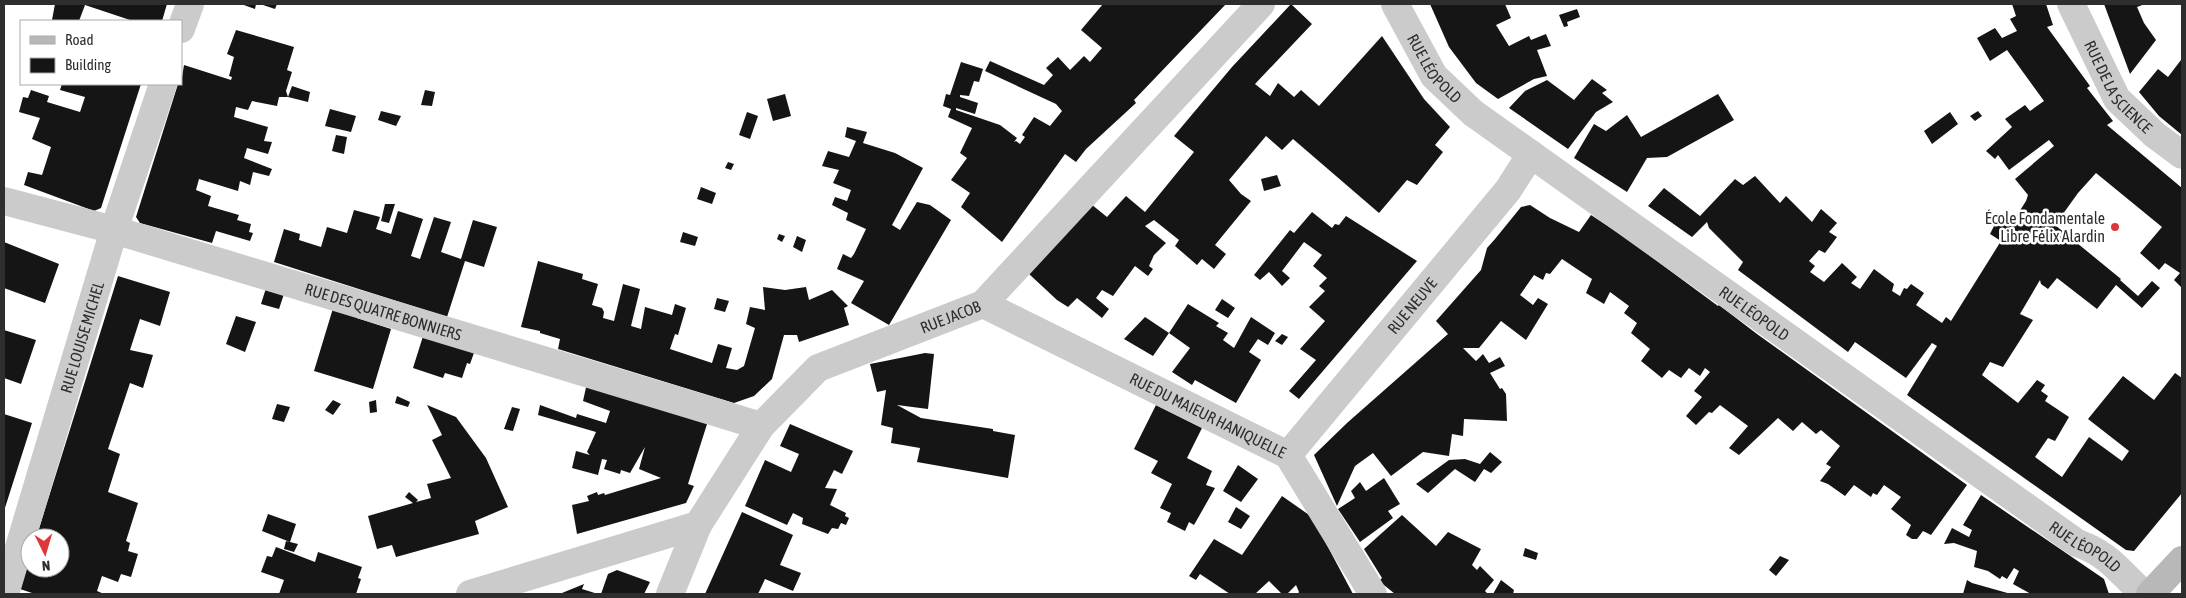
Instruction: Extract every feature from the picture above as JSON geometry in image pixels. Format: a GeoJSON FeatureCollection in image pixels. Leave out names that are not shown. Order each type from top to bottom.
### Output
{"type":"FeatureCollection","features":[{"type":"Feature","properties":{"kind":"street"},"geometry":{"type":"LineString","coordinates":[[182,26],[190,4]]}},
{"type":"Feature","properties":{"kind":"street","name":"RUE JACOB"},"geometry":{"type":"LineString","coordinates":[[670,594],[698,525],[761,426],[818,368],[983,304],[1261,4]]}},
{"type":"Feature","properties":{"kind":"street","name":"RUE LÉOPOLD"},"geometry":{"type":"LineString","coordinates":[[1395,4],[1429,67],[1442,84],[1473,113],[2077,543],[2091,548],[2120,569],[2144,594]]}},
{"type":"Feature","properties":{"kind":"street","name":"RUE DE LA SCIENCE"},"geometry":{"type":"LineString","coordinates":[[2071,4],[2117,99],[2155,135],[2182,155]]}},
{"type":"Feature","properties":{"kind":"street","name":"RUE LOUISE MICHEL"},"geometry":{"type":"LineString","coordinates":[[5,594],[114,230],[163,85]]}},
{"type":"Feature","properties":{"kind":"street","name":"RUE NEUVE"},"geometry":{"type":"LineString","coordinates":[[1288,455],[1508,190],[1531,154]]}},
{"type":"Feature","properties":{"kind":"street","name":"RUE DES QUATRE BONNIERS"},"geometry":{"type":"LineString","coordinates":[[4,200],[114,230],[761,426]]}},
{"type":"Feature","properties":{"kind":"street","name":"RUE DU MAIEUR HANIQUELLE"},"geometry":{"type":"LineString","coordinates":[[983,304],[1288,455],[1373,594]]}},
{"type":"Feature","properties":{"kind":"street"},"geometry":{"type":"LineString","coordinates":[[470,594],[698,525]]}},
{"type":"Feature","properties":{"kind":"street"},"geometry":{"type":"LineString","coordinates":[[2150,594],[2182,560]]}},
{"type":"Feature","properties":{"kind":"building"},"geometry":{"type":"Polygon","coordinates":[[[55,4],[167,4],[162,20],[130,20],[85,5],[79,20],[52,20],[55,4]]]}},
{"type":"Feature","properties":{"kind":"building"},"geometry":{"type":"Polygon","coordinates":[[[241,4],[256,4],[255,9],[241,4]]]}},
{"type":"Feature","properties":{"kind":"building"},"geometry":{"type":"Polygon","coordinates":[[[260,4],[277,4],[275,9],[260,4]]]}},
{"type":"Feature","properties":{"kind":"building"},"geometry":{"type":"Polygon","coordinates":[[[1103,4],[1226,4],[1134,100],[1136,103],[1086,149],[1076,162],[1065,154],[1002,242],[961,207],[970,193],[951,180],[967,158],[960,153],[972,128],[948,117],[951,109],[943,106],[946,94],[950,95],[961,62],[983,69],[979,82],[974,81],[969,96],[960,95],[960,97],[978,103],[975,114],[956,108],[956,110],[1000,125],[1017,138],[1014,142],[1016,141],[1020,144],[1025,137],[1022,135],[1034,117],[1050,126],[1062,111],[1056,104],[985,71],[990,61],[1044,85],[1053,75],[1046,68],[1058,57],[1070,70],[1084,56],[1090,62],[1102,48],[1081,30],[1103,4]]]}},
{"type":"Feature","properties":{"kind":"building"},"geometry":{"type":"Polygon","coordinates":[[[1291,4],[1312,24],[1255,84],[1270,96],[1278,83],[1294,97],[1301,90],[1319,106],[1382,36],[1424,99],[1450,127],[1435,145],[1443,152],[1417,185],[1407,180],[1379,213],[1293,139],[1282,150],[1266,136],[1229,180],[1241,194],[1251,201],[1215,245],[1226,254],[1214,269],[1202,259],[1197,265],[1175,246],[1179,240],[1154,220],[1145,226],[1166,243],[1154,255],[1149,266],[1153,269],[1148,276],[1135,266],[1113,296],[1102,290],[1096,298],[1109,309],[1102,318],[1077,298],[1068,307],[1057,300],[1028,273],[1086,200],[1107,217],[1126,196],[1145,212],[1194,152],[1174,136],[1232,67],[1291,4]]]}},
{"type":"Feature","properties":{"kind":"building"},"geometry":{"type":"Polygon","coordinates":[[[1430,4],[1505,4],[1511,18],[1496,25],[1509,46],[1529,36],[1531,40],[1546,34],[1551,46],[1537,50],[1547,76],[1534,79],[1498,99],[1476,83],[1449,47],[1430,4]]]}},
{"type":"Feature","properties":{"kind":"building"},"geometry":{"type":"Polygon","coordinates":[[[2012,4],[2046,4],[2053,25],[2047,27],[2090,86],[2087,88],[2113,121],[2107,125],[2182,188],[2182,288],[2174,280],[2180,273],[2165,263],[2159,270],[2140,253],[2162,227],[2096,173],[2078,193],[2055,225],[2121,279],[2138,296],[2152,281],[2160,288],[2142,308],[2116,285],[2097,309],[2057,278],[2048,289],[2041,284],[2040,280],[2020,314],[2033,320],[2003,367],[1990,362],[1982,375],[2018,403],[2037,380],[2045,385],[2041,391],[2048,396],[2045,401],[2069,417],[2055,441],[2048,438],[2035,457],[2062,477],[2089,437],[2122,461],[2129,451],[2088,419],[2123,376],[2154,400],[2175,373],[2182,378],[2182,493],[2134,551],[2126,550],[1907,395],[1937,346],[1932,343],[1906,378],[1855,342],[1848,352],[1738,270],[1743,262],[1709,228],[1707,222],[1692,237],[1648,206],[1664,188],[1700,216],[1735,179],[1743,185],[1755,176],[1780,203],[1786,196],[1812,222],[1821,209],[1837,223],[1829,232],[1837,237],[1825,253],[1819,250],[1809,261],[1815,266],[1810,272],[1824,282],[1842,263],[1857,277],[1851,283],[1860,289],[1874,269],[1894,284],[1892,291],[1900,296],[1904,288],[1907,289],[1911,284],[1924,293],[1916,305],[1942,323],[1946,317],[1951,321],[2001,241],[1990,234],[1999,216],[2012,223],[2026,201],[2028,195],[2015,179],[2054,146],[2049,140],[2009,170],[1998,155],[1995,159],[1986,151],[2012,127],[2005,119],[2025,105],[2030,111],[2044,101],[2007,50],[1990,61],[1977,38],[1995,28],[2002,38],[2017,31],[2010,19],[2016,16],[2012,4]]]}},
{"type":"Feature","properties":{"kind":"building"},"geometry":{"type":"Polygon","coordinates":[[[2104,4],[2145,4],[2137,7],[2144,23],[2156,40],[2130,74],[2104,4]]]}},
{"type":"Feature","properties":{"kind":"building"},"geometry":{"type":"Polygon","coordinates":[[[1577,9],[1580,17],[1567,22],[1568,26],[1564,27],[1559,15],[1577,9]]]}},
{"type":"Feature","properties":{"kind":"building"},"geometry":{"type":"Polygon","coordinates":[[[236,30],[294,47],[287,70],[292,72],[286,91],[288,97],[279,97],[277,106],[252,101],[248,110],[236,107],[234,117],[268,127],[264,141],[272,142],[268,154],[247,148],[244,158],[272,169],[269,176],[253,172],[250,185],[240,181],[238,191],[199,179],[196,190],[211,196],[208,206],[239,215],[237,220],[251,224],[249,232],[253,233],[250,241],[216,231],[212,243],[140,223],[136,217],[178,85],[182,85],[184,65],[231,80],[232,77],[229,76],[234,57],[227,54],[236,30]]]}},
{"type":"Feature","properties":{"kind":"building"},"geometry":{"type":"Polygon","coordinates":[[[2181,60],[2182,135],[2159,116],[2139,92],[2158,69],[2168,77],[2181,60]]]}},
{"type":"Feature","properties":{"kind":"building"},"geometry":{"type":"Polygon","coordinates":[[[1592,79],[1607,90],[1602,93],[1613,102],[1596,112],[1568,149],[1509,108],[1525,91],[1547,80],[1574,100],[1592,79]]]}},
{"type":"Feature","properties":{"kind":"building"},"geometry":{"type":"Polygon","coordinates":[[[62,85],[141,85],[101,208],[94,211],[24,185],[28,172],[42,175],[51,147],[32,139],[40,118],[19,112],[23,97],[28,98],[31,90],[49,96],[47,102],[80,112],[85,97],[60,90],[62,85]]]}},
{"type":"Feature","properties":{"kind":"building"},"geometry":{"type":"Polygon","coordinates":[[[292,86],[310,92],[308,102],[288,97],[292,86]]]}},
{"type":"Feature","properties":{"kind":"building"},"geometry":{"type":"Polygon","coordinates":[[[425,90],[435,92],[432,106],[421,105],[425,90]]]}},
{"type":"Feature","properties":{"kind":"building"},"geometry":{"type":"Polygon","coordinates":[[[785,94],[791,116],[773,121],[767,99],[785,94]]]}},
{"type":"Feature","properties":{"kind":"building"},"geometry":{"type":"Polygon","coordinates":[[[1718,94],[1734,120],[1667,157],[1647,158],[1627,192],[1574,158],[1594,124],[1606,131],[1627,115],[1641,137],[1718,94]]]}},
{"type":"Feature","properties":{"kind":"building"},"geometry":{"type":"Polygon","coordinates":[[[330,109],[356,116],[351,132],[325,126],[330,109]]]}},
{"type":"Feature","properties":{"kind":"building"},"geometry":{"type":"Polygon","coordinates":[[[381,111],[401,116],[396,126],[378,120],[381,111]]]}},
{"type":"Feature","properties":{"kind":"building"},"geometry":{"type":"Polygon","coordinates":[[[1978,111],[1982,116],[1975,121],[1970,116],[1978,111]]]}},
{"type":"Feature","properties":{"kind":"building"},"geometry":{"type":"Polygon","coordinates":[[[747,112],[758,116],[750,139],[739,135],[747,112]]]}},
{"type":"Feature","properties":{"kind":"building"},"geometry":{"type":"Polygon","coordinates":[[[1950,112],[1958,124],[1932,144],[1924,131],[1950,112]]]}},
{"type":"Feature","properties":{"kind":"building"},"geometry":{"type":"Polygon","coordinates":[[[847,127],[867,132],[863,143],[895,153],[923,168],[892,225],[900,230],[917,202],[930,205],[951,220],[889,325],[851,303],[864,281],[837,269],[843,254],[851,258],[854,254],[866,229],[846,220],[848,213],[832,205],[835,197],[847,201],[851,190],[833,183],[839,170],[822,166],[828,151],[849,157],[856,141],[845,137],[847,127]]]}},
{"type":"Feature","properties":{"kind":"building"},"geometry":{"type":"Polygon","coordinates":[[[336,135],[347,137],[344,154],[332,151],[336,135]]]}},
{"type":"Feature","properties":{"kind":"building"},"geometry":{"type":"Polygon","coordinates":[[[728,162],[734,164],[731,170],[725,168],[728,162]]]}},
{"type":"Feature","properties":{"kind":"building"},"geometry":{"type":"Polygon","coordinates":[[[1277,175],[1281,186],[1264,191],[1261,179],[1277,175]]]}},
{"type":"Feature","properties":{"kind":"building"},"geometry":{"type":"Polygon","coordinates":[[[701,187],[716,193],[712,204],[697,199],[701,187]]]}},
{"type":"Feature","properties":{"kind":"building"},"geometry":{"type":"Polygon","coordinates":[[[385,204],[395,204],[389,223],[381,221],[385,204]]]}},
{"type":"Feature","properties":{"kind":"building"},"geometry":{"type":"Polygon","coordinates":[[[1530,205],[1550,218],[1579,232],[1591,215],[1623,236],[1967,485],[1931,535],[1923,531],[1917,539],[1912,539],[1906,535],[1911,525],[1891,509],[1901,497],[1884,485],[1877,495],[1873,493],[1871,497],[1854,485],[1845,496],[1828,484],[1820,481],[1831,467],[1826,464],[1840,446],[1821,430],[1816,434],[1802,422],[1793,431],[1778,418],[1739,455],[1729,448],[1748,426],[1720,405],[1712,413],[1709,412],[1696,425],[1686,416],[1702,397],[1694,391],[1710,372],[1705,368],[1700,376],[1689,368],[1681,378],[1669,370],[1662,378],[1641,361],[1650,349],[1631,333],[1637,323],[1624,313],[1629,306],[1610,292],[1604,304],[1586,293],[1592,279],[1562,259],[1550,274],[1546,273],[1543,280],[1534,275],[1520,295],[1533,305],[1538,298],[1548,304],[1526,340],[1501,321],[1479,348],[1463,348],[1476,361],[1483,354],[1489,363],[1500,357],[1505,366],[1490,373],[1500,389],[1502,388],[1506,394],[1507,421],[1464,419],[1463,436],[1452,434],[1449,456],[1423,452],[1391,476],[1373,453],[1355,466],[1337,506],[1314,455],[1347,423],[1448,334],[1436,321],[1481,270],[1487,248],[1521,207],[1530,205]]]}},
{"type":"Feature","properties":{"kind":"building"},"geometry":{"type":"Polygon","coordinates":[[[354,210],[380,217],[376,229],[391,234],[398,211],[423,219],[411,256],[420,259],[434,217],[451,222],[441,252],[461,259],[473,220],[497,227],[484,267],[465,261],[447,317],[274,262],[284,229],[300,234],[299,240],[321,247],[327,227],[347,233],[354,210]]]}},
{"type":"Feature","properties":{"kind":"building"},"geometry":{"type":"Polygon","coordinates":[[[1312,212],[1332,228],[1335,224],[1339,225],[1346,216],[1417,261],[1299,399],[1289,391],[1316,360],[1300,349],[1325,321],[1309,307],[1325,291],[1319,286],[1327,278],[1313,266],[1322,255],[1304,242],[1282,271],[1290,278],[1282,286],[1269,272],[1260,280],[1254,275],[1290,230],[1294,233],[1312,212]]]}},
{"type":"Feature","properties":{"kind":"building"},"geometry":{"type":"Polygon","coordinates":[[[683,232],[698,237],[695,246],[680,242],[683,232]]]}},
{"type":"Feature","properties":{"kind":"building"},"geometry":{"type":"Polygon","coordinates":[[[779,234],[785,236],[782,242],[777,239],[779,234]]]}},
{"type":"Feature","properties":{"kind":"building"},"geometry":{"type":"Polygon","coordinates":[[[797,236],[806,240],[802,252],[793,247],[797,236]]]}},
{"type":"Feature","properties":{"kind":"building"},"geometry":{"type":"Polygon","coordinates":[[[4,242],[59,264],[45,303],[4,288],[4,242]]]}},
{"type":"Feature","properties":{"kind":"building"},"geometry":{"type":"Polygon","coordinates":[[[538,261],[583,274],[582,279],[598,284],[592,305],[602,308],[604,312],[603,318],[614,321],[623,284],[640,289],[631,326],[641,329],[645,307],[672,315],[675,304],[686,308],[678,335],[675,334],[670,349],[712,363],[718,344],[732,348],[726,368],[737,370],[744,366],[755,328],[746,324],[750,307],[765,310],[763,287],[785,290],[806,287],[809,300],[832,290],[848,306],[844,308],[849,325],[799,342],[797,335],[784,335],[772,379],[754,396],[734,403],[558,349],[560,339],[540,333],[540,331],[521,327],[538,261]]]}},
{"type":"Feature","properties":{"kind":"building"},"geometry":{"type":"Polygon","coordinates":[[[118,276],[170,292],[160,326],[140,319],[130,350],[153,355],[143,388],[130,383],[108,449],[120,454],[108,492],[138,503],[126,541],[130,543],[128,551],[138,554],[131,577],[121,574],[118,582],[102,576],[97,591],[104,594],[35,594],[20,589],[24,578],[70,578],[70,528],[39,528],[118,276]]]}},
{"type":"Feature","properties":{"kind":"building"},"geometry":{"type":"Polygon","coordinates":[[[267,285],[285,291],[279,309],[261,304],[267,285]]]}},
{"type":"Feature","properties":{"kind":"building"},"geometry":{"type":"Polygon","coordinates":[[[717,298],[729,301],[725,312],[714,309],[717,298]]]}},
{"type":"Feature","properties":{"kind":"building"},"geometry":{"type":"Polygon","coordinates":[[[1222,299],[1235,308],[1228,318],[1215,310],[1222,299]]]}},
{"type":"Feature","properties":{"kind":"building"},"geometry":{"type":"Polygon","coordinates":[[[1188,304],[1219,323],[1216,326],[1228,333],[1223,340],[1234,348],[1251,317],[1275,333],[1268,345],[1258,339],[1249,352],[1261,360],[1236,403],[1195,380],[1192,385],[1172,372],[1190,348],[1169,333],[1188,304]]]}},
{"type":"Feature","properties":{"kind":"building"},"geometry":{"type":"Polygon","coordinates":[[[334,305],[358,313],[357,318],[391,329],[373,389],[314,371],[334,305]]]}},
{"type":"Feature","properties":{"kind":"building"},"geometry":{"type":"Polygon","coordinates":[[[236,316],[256,322],[245,352],[226,344],[236,316]]]}},
{"type":"Feature","properties":{"kind":"building"},"geometry":{"type":"Polygon","coordinates":[[[1145,317],[1169,333],[1153,356],[1124,339],[1145,317]]]}},
{"type":"Feature","properties":{"kind":"building"},"geometry":{"type":"Polygon","coordinates":[[[4,330],[36,340],[21,384],[4,378],[4,330]]]}},
{"type":"Feature","properties":{"kind":"building"},"geometry":{"type":"Polygon","coordinates":[[[424,333],[475,350],[470,364],[467,363],[462,378],[445,373],[443,378],[413,368],[424,333]]]}},
{"type":"Feature","properties":{"kind":"building"},"geometry":{"type":"Polygon","coordinates":[[[1282,334],[1288,337],[1282,345],[1275,341],[1282,334]]]}},
{"type":"Feature","properties":{"kind":"building"},"geometry":{"type":"Polygon","coordinates":[[[925,353],[934,354],[928,409],[897,405],[921,418],[993,429],[993,431],[1015,435],[1008,478],[917,462],[920,448],[891,443],[893,428],[881,425],[886,390],[877,392],[870,364],[925,353]]]}},
{"type":"Feature","properties":{"kind":"building"},"geometry":{"type":"Polygon","coordinates":[[[587,383],[708,421],[688,484],[694,486],[686,503],[577,534],[572,505],[589,501],[587,496],[597,492],[598,495],[604,493],[605,495],[661,478],[639,469],[645,447],[630,473],[621,470],[620,474],[604,469],[607,460],[602,459],[598,475],[572,468],[576,451],[590,455],[587,452],[596,432],[538,415],[540,405],[576,418],[577,414],[606,423],[610,411],[583,401],[587,383]]]}},
{"type":"Feature","properties":{"kind":"building"},"geometry":{"type":"Polygon","coordinates":[[[397,396],[410,402],[408,407],[395,403],[397,396]]]}},
{"type":"Feature","properties":{"kind":"building"},"geometry":{"type":"Polygon","coordinates":[[[333,400],[341,404],[333,415],[325,410],[333,400]]]}},
{"type":"Feature","properties":{"kind":"building"},"geometry":{"type":"Polygon","coordinates":[[[376,400],[377,412],[370,413],[369,402],[376,400]]]}},
{"type":"Feature","properties":{"kind":"building"},"geometry":{"type":"Polygon","coordinates":[[[277,404],[290,407],[284,422],[272,419],[277,404]]]}},
{"type":"Feature","properties":{"kind":"building"},"geometry":{"type":"Polygon","coordinates":[[[427,405],[456,417],[486,458],[508,507],[475,521],[479,534],[396,557],[392,545],[377,549],[368,516],[413,503],[405,497],[409,492],[418,500],[416,502],[431,498],[427,484],[451,478],[432,440],[442,435],[427,405]]]}},
{"type":"Feature","properties":{"kind":"building"},"geometry":{"type":"Polygon","coordinates":[[[1156,405],[1202,428],[1187,458],[1212,471],[1206,485],[1215,488],[1194,525],[1189,522],[1185,531],[1167,522],[1171,513],[1160,508],[1172,484],[1151,473],[1158,461],[1134,449],[1156,405]]]}},
{"type":"Feature","properties":{"kind":"building"},"geometry":{"type":"Polygon","coordinates":[[[512,407],[520,409],[513,431],[504,429],[512,407]]]}},
{"type":"Feature","properties":{"kind":"building"},"geometry":{"type":"Polygon","coordinates":[[[4,414],[32,423],[4,511],[4,414]]]}},
{"type":"Feature","properties":{"kind":"building"},"geometry":{"type":"Polygon","coordinates":[[[790,424],[853,451],[842,474],[834,470],[825,488],[837,489],[830,505],[846,513],[845,516],[849,518],[846,525],[841,523],[838,529],[832,528],[828,534],[802,524],[803,518],[793,513],[787,525],[745,506],[765,460],[791,472],[799,454],[780,446],[790,424]]]}},
{"type":"Feature","properties":{"kind":"building"},"geometry":{"type":"Polygon","coordinates":[[[1490,452],[1502,462],[1491,473],[1484,469],[1475,482],[1455,469],[1428,493],[1416,484],[1449,460],[1465,459],[1480,464],[1490,452]]]}},
{"type":"Feature","properties":{"kind":"building"},"geometry":{"type":"Polygon","coordinates":[[[1238,465],[1258,479],[1241,502],[1223,491],[1238,465]]]}},
{"type":"Feature","properties":{"kind":"building"},"geometry":{"type":"Polygon","coordinates":[[[1384,478],[1400,504],[1388,511],[1393,518],[1360,542],[1338,509],[1355,498],[1351,491],[1360,482],[1366,491],[1384,478]]]}},
{"type":"Feature","properties":{"kind":"building"},"geometry":{"type":"Polygon","coordinates":[[[1981,495],[2104,579],[2109,594],[2031,594],[2013,584],[2019,571],[2014,568],[2007,579],[2002,576],[2000,579],[1988,571],[1974,567],[1977,551],[1954,543],[1944,544],[1952,528],[1969,537],[1972,530],[1963,525],[1981,495]]]}},
{"type":"Feature","properties":{"kind":"building"},"geometry":{"type":"Polygon","coordinates":[[[1282,496],[1312,517],[1353,594],[1298,594],[1296,585],[1287,594],[1282,594],[1269,581],[1255,594],[1230,594],[1200,574],[1196,580],[1189,576],[1214,539],[1242,555],[1282,496]]]}},
{"type":"Feature","properties":{"kind":"building"},"geometry":{"type":"Polygon","coordinates":[[[1236,507],[1250,516],[1241,529],[1228,522],[1236,507]]]}},
{"type":"Feature","properties":{"kind":"building"},"geometry":{"type":"Polygon","coordinates":[[[742,512],[793,535],[780,565],[801,573],[793,591],[765,579],[758,594],[705,594],[742,512]]]}},
{"type":"Feature","properties":{"kind":"building"},"geometry":{"type":"Polygon","coordinates":[[[268,514],[296,524],[290,542],[262,531],[268,514]]]}},
{"type":"Feature","properties":{"kind":"building"},"geometry":{"type":"Polygon","coordinates":[[[1402,515],[1436,546],[1448,532],[1481,549],[1472,565],[1477,570],[1480,566],[1494,580],[1485,591],[1488,594],[1395,594],[1379,581],[1382,578],[1364,549],[1402,515]]]}},
{"type":"Feature","properties":{"kind":"building"},"geometry":{"type":"Polygon","coordinates":[[[286,541],[298,544],[294,552],[284,549],[286,541]]]}},
{"type":"Feature","properties":{"kind":"building"},"geometry":{"type":"Polygon","coordinates":[[[276,547],[315,562],[318,552],[362,567],[358,578],[361,579],[356,594],[279,594],[284,580],[261,572],[267,556],[272,557],[276,547]]]}},
{"type":"Feature","properties":{"kind":"building"},"geometry":{"type":"Polygon","coordinates":[[[1525,548],[1538,553],[1536,560],[1523,556],[1525,548]]]}},
{"type":"Feature","properties":{"kind":"building"},"geometry":{"type":"Polygon","coordinates":[[[1780,556],[1789,560],[1776,576],[1769,570],[1780,556]]]}},
{"type":"Feature","properties":{"kind":"building"},"geometry":{"type":"Polygon","coordinates":[[[617,570],[650,582],[644,594],[601,594],[608,574],[617,570]]]}},
{"type":"Feature","properties":{"kind":"building"},"geometry":{"type":"Polygon","coordinates":[[[1501,580],[1514,590],[1513,594],[1493,594],[1501,580]]]}},
{"type":"Feature","properties":{"kind":"building"},"geometry":{"type":"Polygon","coordinates":[[[1967,580],[1972,583],[2011,594],[1963,594],[1967,580]]]}},
{"type":"Feature","properties":{"kind":"building"},"geometry":{"type":"Polygon","coordinates":[[[584,584],[582,589],[598,594],[562,593],[584,584]]]}},
{"type":"Feature","properties":{"kind":"place","name":"École Fondamentale Libre Félix Alardin"},"geometry":{"type":"Point","coordinates":[2115,227]}}]}
